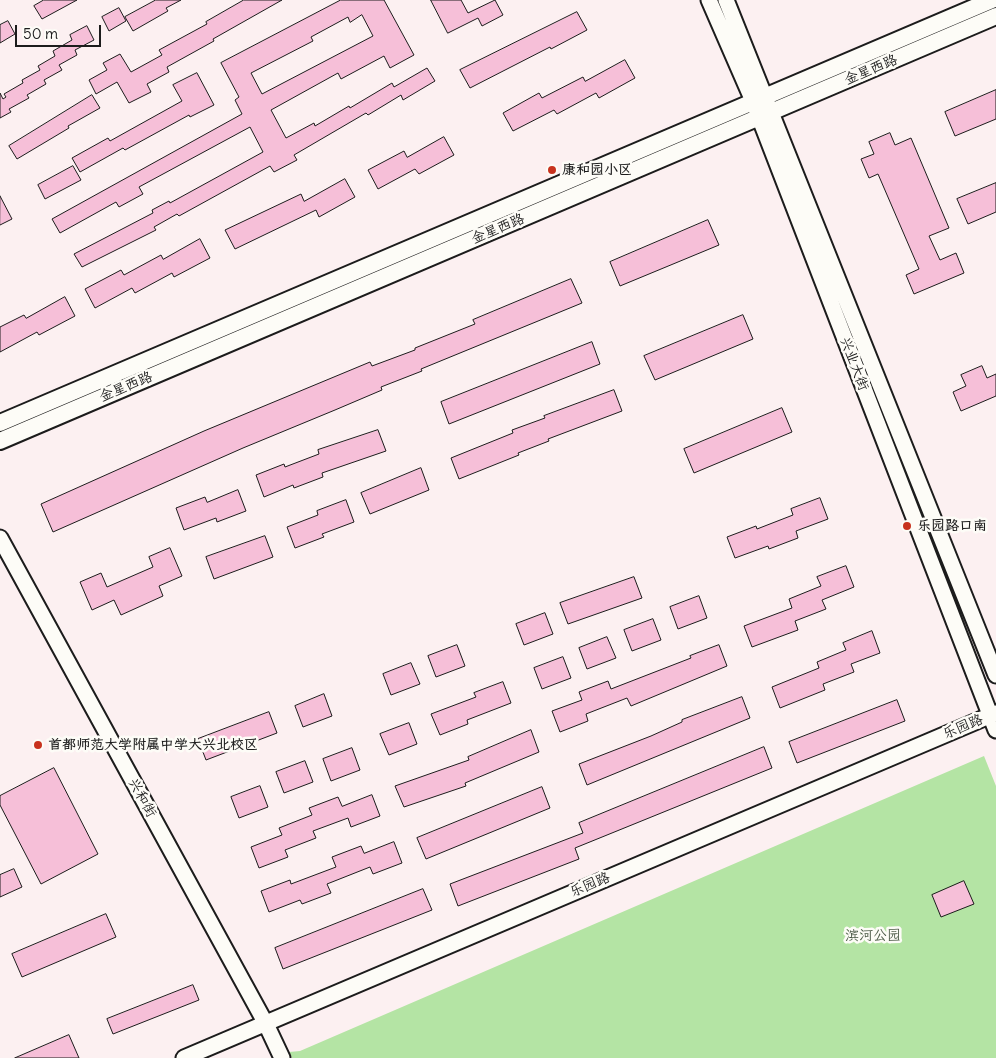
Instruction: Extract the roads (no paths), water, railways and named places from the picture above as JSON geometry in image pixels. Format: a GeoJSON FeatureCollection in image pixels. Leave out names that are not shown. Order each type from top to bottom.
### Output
{"type":"FeatureCollection","features":[{"type":"Feature","properties":{"kind":"main road","name":"兴业大街"},"geometry":{"type":"LineString","coordinates":[[709,0],[759,98]]}},
{"type":"Feature","properties":{"kind":"main road","name":"兴业大街"},"geometry":{"type":"LineString","coordinates":[[726,0],[765,115],[993,714],[996,730]]}},
{"type":"Feature","properties":{"kind":"main road","name":"金星西路"},"geometry":{"type":"LineString","coordinates":[[0,422],[992,0]]}},
{"type":"Feature","properties":{"kind":"main road","name":"金星西路"},"geometry":{"type":"LineString","coordinates":[[0,441],[996,16]]}},
{"type":"Feature","properties":{"kind":"main road","name":"兴业大街"},"geometry":{"type":"LineString","coordinates":[[765,115],[996,675]]}},
{"type":"Feature","properties":{"kind":"main road","name":"兴和街"},"geometry":{"type":"LineString","coordinates":[[0,538],[266,1024],[282,1058]]}},
{"type":"Feature","properties":{"kind":"main road","name":"乐园路"},"geometry":{"type":"LineString","coordinates":[[184,1058],[993,714]]}},
{"type":"Feature","properties":{"kind":"place","name":"康和园小区"},"geometry":{"type":"Point","coordinates":[552,170]}},
{"type":"Feature","properties":{"kind":"place","name":"乐园路口南"},"geometry":{"type":"Point","coordinates":[907,526]}},
{"type":"Feature","properties":{"kind":"place","name":"首都师范大学附属中学大兴北校区"},"geometry":{"type":"Point","coordinates":[38,745]}},
{"type":"Feature","properties":{"kind":"park label","name":"滨河公园"},"geometry":{"type":"Point","coordinates":[873,936]}}]}
